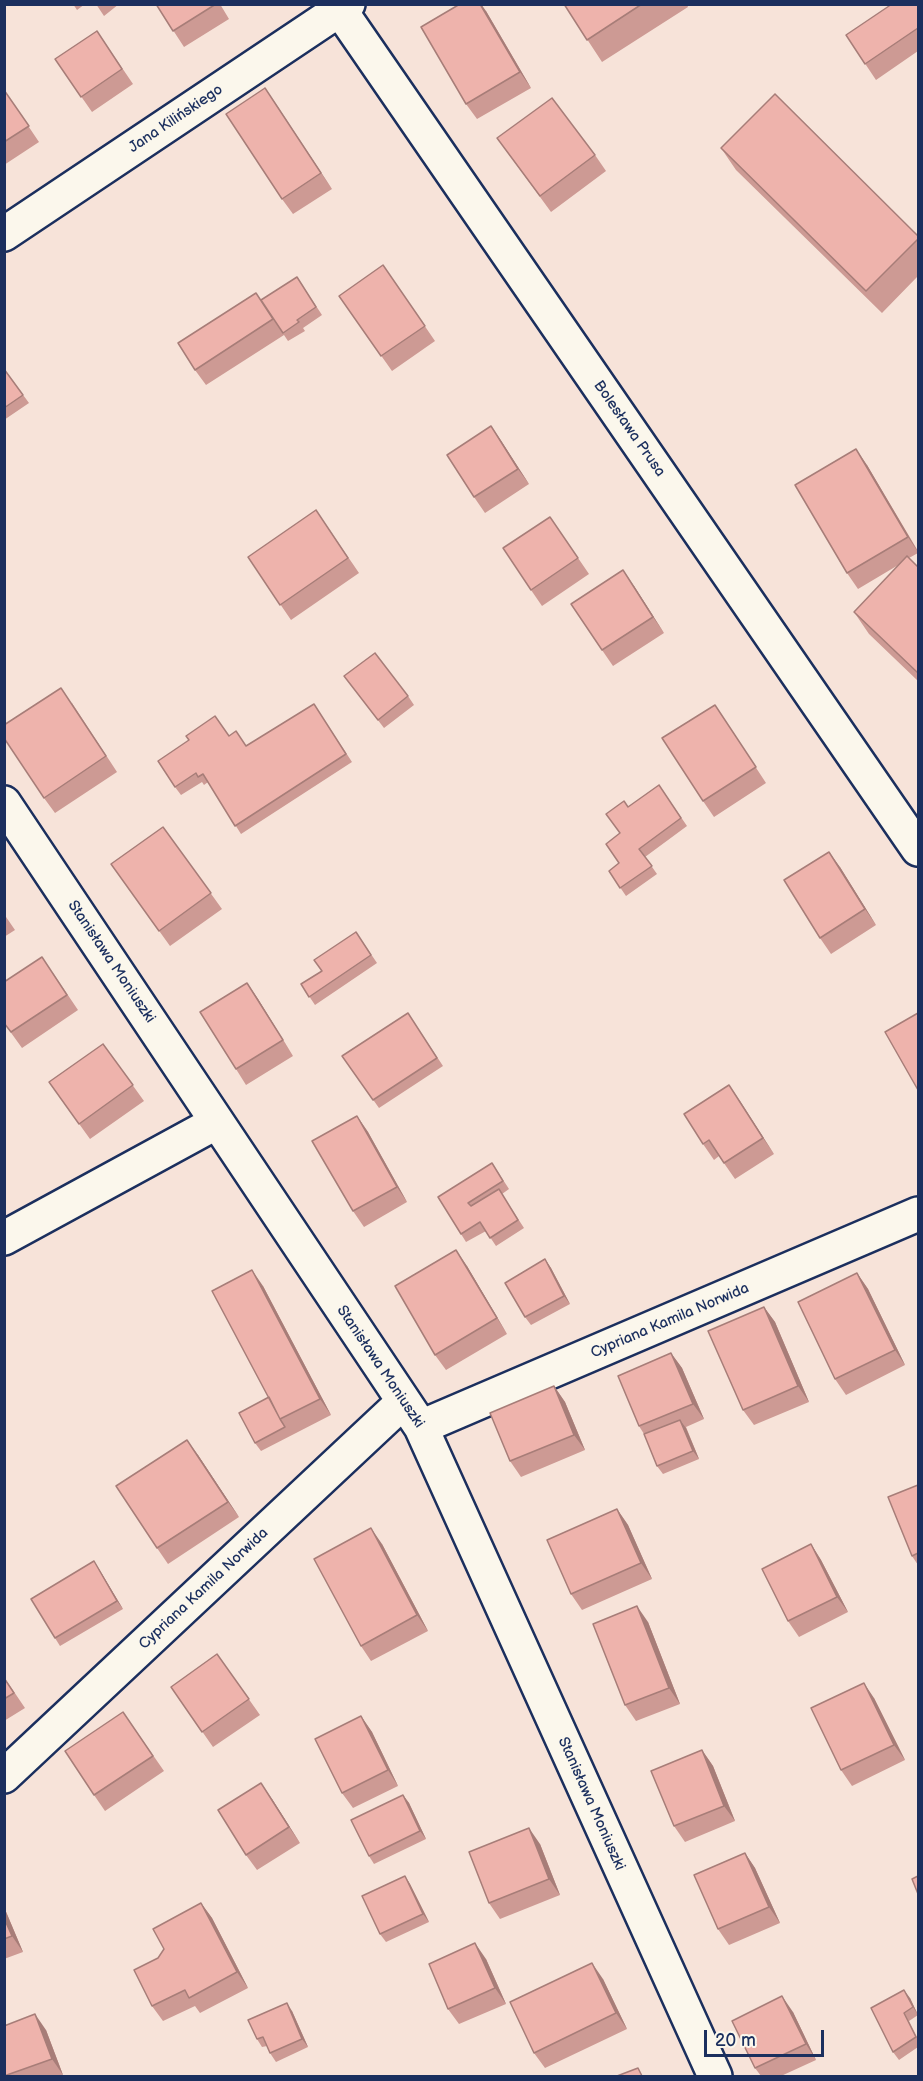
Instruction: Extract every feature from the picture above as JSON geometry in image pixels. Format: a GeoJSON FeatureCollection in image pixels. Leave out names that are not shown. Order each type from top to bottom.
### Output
{"type":"FeatureCollection","features":[{"type":"Feature","properties":{"kind":"street","name":"Jana Kilińskiego"},"geometry":{"type":"LineString","coordinates":[[4,234],[344,7]]}},
{"type":"Feature","properties":{"kind":"street","name":"Bolesława Prusa"},"geometry":{"type":"LineString","coordinates":[[344,7],[918,849]]}},
{"type":"Feature","properties":{"kind":"street","name":"Stanisława Moniuszki"},"geometry":{"type":"LineString","coordinates":[[4,803],[412,1415],[715,2076]]}},
{"type":"Feature","properties":{"kind":"street"},"geometry":{"type":"LineString","coordinates":[[4,1238],[217,1122]]}},
{"type":"Feature","properties":{"kind":"street","name":"Cypriana Kamila Norwida"},"geometry":{"type":"LineString","coordinates":[[4,1776],[412,1415],[918,1214]]}},
{"type":"Feature","properties":{"kind":"building"},"geometry":{"type":"Polygon","coordinates":[[[156,4],[216,4],[173,31],[156,4]]]}},
{"type":"Feature","properties":{"kind":"building"},"geometry":{"type":"Polygon","coordinates":[[[460,4],[480,4],[520,72],[466,104],[421,27],[460,4]]]}},
{"type":"Feature","properties":{"kind":"building"},"geometry":{"type":"Polygon","coordinates":[[[564,4],[642,4],[587,40],[564,4]]]}},
{"type":"Feature","properties":{"kind":"building"},"geometry":{"type":"Polygon","coordinates":[[[892,4],[918,4],[918,28],[865,64],[846,35],[892,4]]]}},
{"type":"Feature","properties":{"kind":"building"},"geometry":{"type":"Polygon","coordinates":[[[97,31],[122,69],[81,97],[55,59],[97,31]]]}},
{"type":"Feature","properties":{"kind":"building"},"geometry":{"type":"Polygon","coordinates":[[[265,88],[321,173],[282,199],[226,114],[265,88]]]}},
{"type":"Feature","properties":{"kind":"building"},"geometry":{"type":"Polygon","coordinates":[[[4,90],[29,126],[4,142],[4,90]]]}},
{"type":"Feature","properties":{"kind":"building"},"geometry":{"type":"Polygon","coordinates":[[[775,94],[918,236],[918,239],[866,291],[721,148],[775,94]]]}},
{"type":"Feature","properties":{"kind":"building"},"geometry":{"type":"Polygon","coordinates":[[[552,98],[595,155],[540,196],[497,138],[552,98]]]}},
{"type":"Feature","properties":{"kind":"building"},"geometry":{"type":"Polygon","coordinates":[[[383,265],[425,326],[381,356],[339,296],[383,265]]]}},
{"type":"Feature","properties":{"kind":"building"},"geometry":{"type":"Polygon","coordinates":[[[297,277],[316,307],[283,333],[261,300],[297,277]]]}},
{"type":"Feature","properties":{"kind":"building"},"geometry":{"type":"Polygon","coordinates":[[[256,293],[273,319],[195,370],[178,343],[256,293]]]}},
{"type":"Feature","properties":{"kind":"building"},"geometry":{"type":"Polygon","coordinates":[[[4,369],[23,395],[4,408],[4,369]]]}},
{"type":"Feature","properties":{"kind":"building"},"geometry":{"type":"Polygon","coordinates":[[[491,426],[518,469],[474,497],[447,455],[491,426]]]}},
{"type":"Feature","properties":{"kind":"building"},"geometry":{"type":"Polygon","coordinates":[[[856,449],[908,537],[847,573],[795,485],[856,449]]]}},
{"type":"Feature","properties":{"kind":"building"},"geometry":{"type":"Polygon","coordinates":[[[316,510],[348,558],[280,605],[248,557],[316,510]]]}},
{"type":"Feature","properties":{"kind":"building"},"geometry":{"type":"Polygon","coordinates":[[[550,517],[578,558],[531,590],[503,548],[550,517]]]}},
{"type":"Feature","properties":{"kind":"building"},"geometry":{"type":"Polygon","coordinates":[[[907,556],[918,567],[918,673],[854,612],[907,556]]]}},
{"type":"Feature","properties":{"kind":"building"},"geometry":{"type":"Polygon","coordinates":[[[623,570],[653,617],[602,650],[571,604],[623,570]]]}},
{"type":"Feature","properties":{"kind":"building"},"geometry":{"type":"Polygon","coordinates":[[[375,653],[408,696],[378,720],[344,676],[375,653]]]}},
{"type":"Feature","properties":{"kind":"building"},"geometry":{"type":"Polygon","coordinates":[[[61,688],[106,756],[44,798],[4,738],[4,725],[61,688]]]}},
{"type":"Feature","properties":{"kind":"building"},"geometry":{"type":"Polygon","coordinates":[[[314,704],[346,754],[235,826],[203,774],[198,777],[196,773],[175,787],[158,761],[189,740],[186,736],[215,716],[229,736],[236,731],[246,746],[314,704]]]}},
{"type":"Feature","properties":{"kind":"building"},"geometry":{"type":"Polygon","coordinates":[[[715,705],[756,767],[703,801],[662,738],[715,705]]]}},
{"type":"Feature","properties":{"kind":"building"},"geometry":{"type":"Polygon","coordinates":[[[659,785],[681,818],[639,849],[652,866],[620,888],[609,871],[619,863],[606,844],[620,833],[606,814],[624,801],[628,807],[659,785]]]}},
{"type":"Feature","properties":{"kind":"building"},"geometry":{"type":"Polygon","coordinates":[[[163,827],[211,893],[159,931],[111,864],[163,827]]]}},
{"type":"Feature","properties":{"kind":"building"},"geometry":{"type":"Polygon","coordinates":[[[829,852],[865,909],[820,938],[784,880],[829,852]]]}},
{"type":"Feature","properties":{"kind":"building"},"geometry":{"type":"Polygon","coordinates":[[[356,932],[371,955],[309,997],[301,984],[322,971],[314,960],[356,932]]]}},
{"type":"Feature","properties":{"kind":"building"},"geometry":{"type":"Polygon","coordinates":[[[42,957],[67,995],[11,1032],[4,1023],[4,982],[42,957]]]}},
{"type":"Feature","properties":{"kind":"building"},"geometry":{"type":"Polygon","coordinates":[[[247,983],[283,1040],[236,1069],[200,1012],[247,983]]]}},
{"type":"Feature","properties":{"kind":"building"},"geometry":{"type":"Polygon","coordinates":[[[408,1013],[437,1058],[373,1100],[342,1056],[408,1013]]]}},
{"type":"Feature","properties":{"kind":"building"},"geometry":{"type":"Polygon","coordinates":[[[918,1013],[918,1090],[885,1032],[918,1013]]]}},
{"type":"Feature","properties":{"kind":"building"},"geometry":{"type":"Polygon","coordinates":[[[103,1044],[133,1085],[79,1124],[49,1082],[103,1044]]]}},
{"type":"Feature","properties":{"kind":"building"},"geometry":{"type":"Polygon","coordinates":[[[729,1085],[763,1138],[724,1163],[709,1140],[703,1144],[684,1114],[729,1085]]]}},
{"type":"Feature","properties":{"kind":"building"},"geometry":{"type":"Polygon","coordinates":[[[357,1116],[397,1187],[353,1211],[312,1141],[357,1116]]]}},
{"type":"Feature","properties":{"kind":"building"},"geometry":{"type":"Polygon","coordinates":[[[492,1163],[503,1181],[468,1203],[471,1206],[499,1189],[518,1220],[490,1238],[480,1222],[461,1234],[438,1197],[492,1163]]]}},
{"type":"Feature","properties":{"kind":"building"},"geometry":{"type":"Polygon","coordinates":[[[456,1250],[497,1318],[435,1355],[395,1286],[456,1250]]]}},
{"type":"Feature","properties":{"kind":"building"},"geometry":{"type":"Polygon","coordinates":[[[545,1259],[564,1296],[525,1317],[505,1283],[545,1259]]]}},
{"type":"Feature","properties":{"kind":"building"},"geometry":{"type":"Polygon","coordinates":[[[252,1270],[320,1399],[280,1419],[212,1291],[252,1270]]]}},
{"type":"Feature","properties":{"kind":"building"},"geometry":{"type":"Polygon","coordinates":[[[857,1273],[895,1350],[835,1379],[798,1302],[857,1273]]]}},
{"type":"Feature","properties":{"kind":"building"},"geometry":{"type":"Polygon","coordinates":[[[764,1307],[798,1386],[743,1410],[708,1331],[764,1307]]]}},
{"type":"Feature","properties":{"kind":"building"},"geometry":{"type":"Polygon","coordinates":[[[671,1353],[693,1404],[639,1426],[618,1376],[671,1353]]]}},
{"type":"Feature","properties":{"kind":"building"},"geometry":{"type":"Polygon","coordinates":[[[554,1386],[574,1435],[510,1461],[490,1413],[554,1386]]]}},
{"type":"Feature","properties":{"kind":"building"},"geometry":{"type":"Polygon","coordinates":[[[269,1397],[285,1427],[255,1443],[239,1413],[269,1397]]]}},
{"type":"Feature","properties":{"kind":"building"},"geometry":{"type":"Polygon","coordinates":[[[680,1420],[693,1451],[657,1466],[644,1434],[680,1420]]]}},
{"type":"Feature","properties":{"kind":"building"},"geometry":{"type":"Polygon","coordinates":[[[187,1440],[228,1502],[157,1548],[116,1486],[187,1440]]]}},
{"type":"Feature","properties":{"kind":"building"},"geometry":{"type":"Polygon","coordinates":[[[918,1485],[918,1553],[912,1556],[888,1497],[918,1485]]]}},
{"type":"Feature","properties":{"kind":"building"},"geometry":{"type":"Polygon","coordinates":[[[617,1509],[641,1563],[571,1594],[547,1540],[617,1509]]]}},
{"type":"Feature","properties":{"kind":"building"},"geometry":{"type":"Polygon","coordinates":[[[371,1528],[417,1615],[361,1646],[314,1559],[371,1528]]]}},
{"type":"Feature","properties":{"kind":"building"},"geometry":{"type":"Polygon","coordinates":[[[811,1544],[837,1597],[788,1621],[762,1569],[811,1544]]]}},
{"type":"Feature","properties":{"kind":"building"},"geometry":{"type":"Polygon","coordinates":[[[94,1561],[117,1601],[55,1638],[31,1599],[94,1561]]]}},
{"type":"Feature","properties":{"kind":"building"},"geometry":{"type":"Polygon","coordinates":[[[637,1606],[669,1688],[625,1705],[593,1624],[637,1606]]]}},
{"type":"Feature","properties":{"kind":"building"},"geometry":{"type":"Polygon","coordinates":[[[217,1654],[249,1699],[202,1732],[171,1687],[217,1654]]]}},
{"type":"Feature","properties":{"kind":"building"},"geometry":{"type":"Polygon","coordinates":[[[4,1678],[14,1693],[4,1699],[4,1678]]]}},
{"type":"Feature","properties":{"kind":"building"},"geometry":{"type":"Polygon","coordinates":[[[864,1683],[894,1745],[841,1770],[811,1708],[864,1683]]]}},
{"type":"Feature","properties":{"kind":"building"},"geometry":{"type":"Polygon","coordinates":[[[123,1712],[153,1756],[94,1795],[65,1751],[123,1712]]]}},
{"type":"Feature","properties":{"kind":"building"},"geometry":{"type":"Polygon","coordinates":[[[361,1716],[388,1770],[342,1793],[315,1739],[361,1716]]]}},
{"type":"Feature","properties":{"kind":"building"},"geometry":{"type":"Polygon","coordinates":[[[702,1750],[724,1806],[674,1826],[651,1771],[702,1750]]]}},
{"type":"Feature","properties":{"kind":"building"},"geometry":{"type":"Polygon","coordinates":[[[261,1783],[289,1827],[246,1855],[218,1810],[261,1783]]]}},
{"type":"Feature","properties":{"kind":"building"},"geometry":{"type":"Polygon","coordinates":[[[403,1795],[420,1831],[369,1856],[351,1820],[403,1795]]]}},
{"type":"Feature","properties":{"kind":"building"},"geometry":{"type":"Polygon","coordinates":[[[529,1828],[549,1879],[489,1903],[469,1852],[529,1828]]]}},
{"type":"Feature","properties":{"kind":"building"},"geometry":{"type":"Polygon","coordinates":[[[745,1853],[769,1907],[718,1929],[694,1875],[745,1853]]]}},
{"type":"Feature","properties":{"kind":"building"},"geometry":{"type":"Polygon","coordinates":[[[405,1876],[423,1914],[380,1934],[362,1896],[405,1876]]]}},
{"type":"Feature","properties":{"kind":"building"},"geometry":{"type":"Polygon","coordinates":[[[918,1876],[918,1894],[912,1879],[918,1876]]]}},
{"type":"Feature","properties":{"kind":"building"},"geometry":{"type":"Polygon","coordinates":[[[201,1903],[237,1972],[189,1998],[185,1990],[152,2006],[134,1970],[158,1958],[164,1949],[153,1929],[201,1903]]]}},
{"type":"Feature","properties":{"kind":"building"},"geometry":{"type":"Polygon","coordinates":[[[4,1918],[12,1936],[4,1939],[4,1918]]]}},
{"type":"Feature","properties":{"kind":"building"},"geometry":{"type":"Polygon","coordinates":[[[475,1943],[495,1988],[448,2009],[429,1964],[475,1943]]]}},
{"type":"Feature","properties":{"kind":"building"},"geometry":{"type":"Polygon","coordinates":[[[592,1963],[616,2013],[534,2053],[510,2002],[592,1963]]]}},
{"type":"Feature","properties":{"kind":"building"},"geometry":{"type":"Polygon","coordinates":[[[904,1990],[913,2007],[904,2013],[916,2037],[893,2052],[871,2008],[904,1990]]]}},
{"type":"Feature","properties":{"kind":"building"},"geometry":{"type":"Polygon","coordinates":[[[782,1996],[806,2044],[755,2068],[732,2021],[782,1996]]]}},
{"type":"Feature","properties":{"kind":"building"},"geometry":{"type":"Polygon","coordinates":[[[287,2003],[302,2039],[270,2053],[263,2037],[257,2039],[248,2020],[287,2003]]]}},
{"type":"Feature","properties":{"kind":"building"},"geometry":{"type":"Polygon","coordinates":[[[35,2014],[52,2059],[4,2076],[4,2026],[35,2014]]]}},
{"type":"Feature","properties":{"kind":"building"},"geometry":{"type":"Polygon","coordinates":[[[638,2068],[642,2076],[617,2076],[638,2068]]]}}]}
